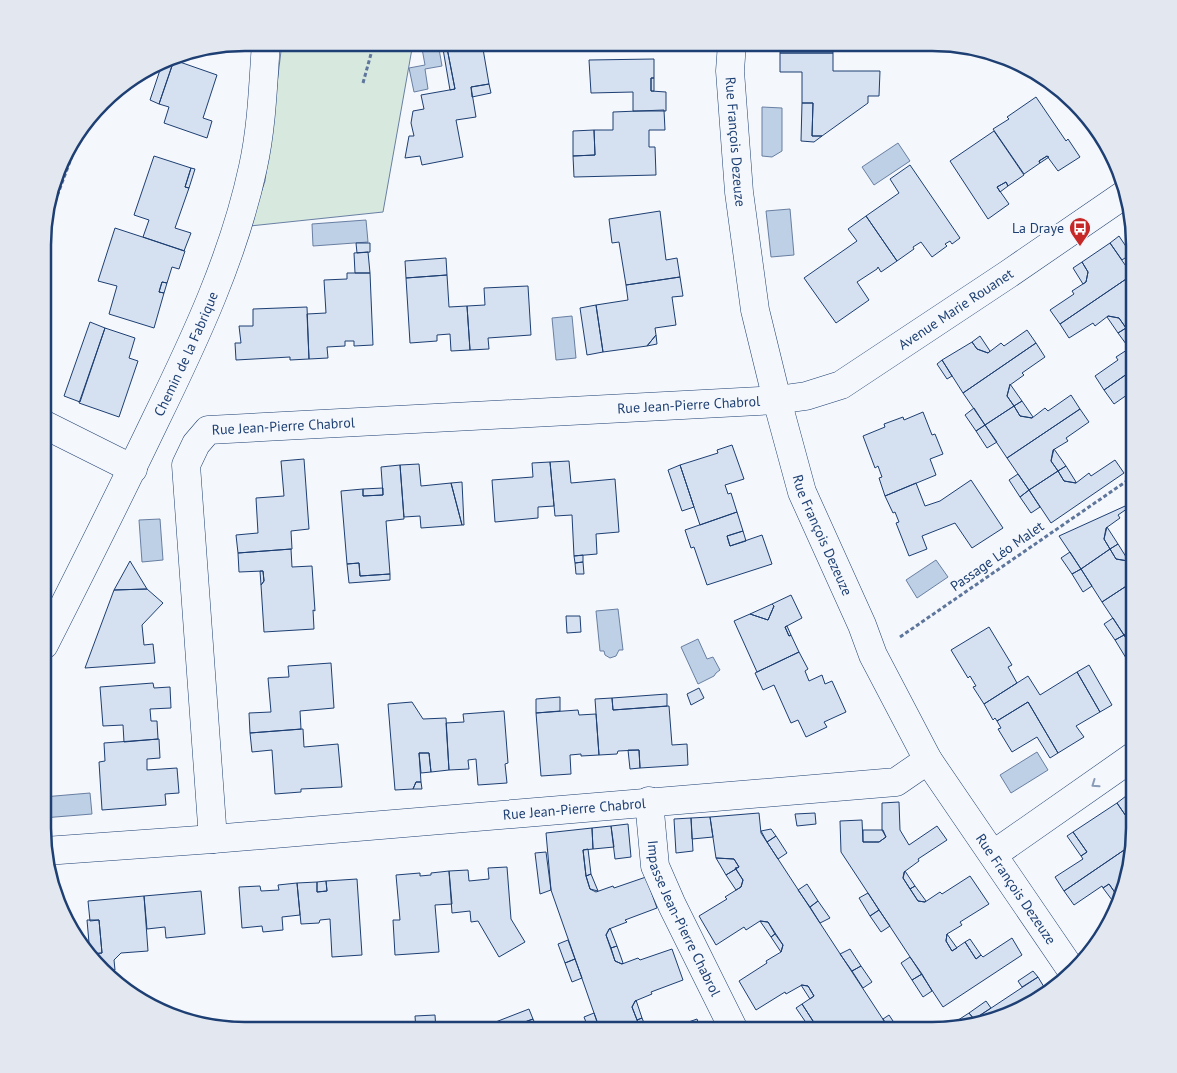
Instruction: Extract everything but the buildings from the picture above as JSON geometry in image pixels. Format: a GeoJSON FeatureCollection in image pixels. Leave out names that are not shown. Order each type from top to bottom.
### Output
{"type":"FeatureCollection","features":[{"type":"Feature","properties":{"kind":"street","name":"Chemin de la Fabrique"},"geometry":{"type":"LineString","coordinates":[[51,631],[188,356],[225,264],[254,166],[260,127],[265,51]]}},
{"type":"Feature","properties":{"kind":"street","name":"Rue François Dezeuze"},"geometry":{"type":"LineString","coordinates":[[731,51],[730,71],[739,192],[755,310],[802,492],[862,625],[873,655],[928,760],[1068,966]]}},
{"type":"Feature","properties":{"kind":"street","name":"Avenue Marie Rouanet"},"geometry":{"type":"LineString","coordinates":[[777,400],[806,396],[841,385],[1120,198]]}},
{"type":"Feature","properties":{"kind":"street","name":"Rue Jean-Pierre Chabrol"},"geometry":{"type":"LineString","coordinates":[[213,839],[186,465],[196,444],[208,430],[777,400]]}},
{"type":"Feature","properties":{"kind":"street"},"geometry":{"type":"LineString","coordinates":[[51,428],[133,469]]}},
{"type":"Feature","properties":{"kind":"street","name":"Rue Jean-Pierre Chabrol"},"geometry":{"type":"LineString","coordinates":[[53,850],[213,839],[508,815],[649,801],[896,782],[928,760]]}},
{"type":"Feature","properties":{"kind":"street"},"geometry":{"type":"LineString","coordinates":[[994,854],[1126,762]]}},
{"type":"Feature","properties":{"kind":"street","name":"Impasse Jean-Pierre Chabrol"},"geometry":{"type":"LineString","coordinates":[[649,801],[655,866],[672,905],[730,1022]]}},
{"type":"Feature","properties":{"kind":"path"},"geometry":{"type":"LineString","coordinates":[[363,83],[372,51]]}},
{"type":"Feature","properties":{"kind":"path"},"geometry":{"type":"LineString","coordinates":[[62,182],[68,166]]}},
{"type":"Feature","properties":{"kind":"path","name":"Passage Léo Malet"},"geometry":{"type":"LineString","coordinates":[[873,655],[1126,481]]}},
{"type":"Feature","properties":{"kind":"shaded area"},"geometry":{"type":"Polygon","coordinates":[[[281,51],[412,51],[383,212],[250,226],[265,181],[281,51]]]}},
{"type":"Feature","properties":{"kind":"water"},"geometry":{"type":"Polygon","coordinates":[[[422,51],[439,51],[442,66],[425,69],[428,89],[414,92],[409,68],[425,65],[422,51]]]}},
{"type":"Feature","properties":{"kind":"water"},"geometry":{"type":"Polygon","coordinates":[[[762,107],[782,108],[782,151],[772,157],[762,156],[762,107]]]}},
{"type":"Feature","properties":{"kind":"water"},"geometry":{"type":"Polygon","coordinates":[[[898,143],[910,161],[874,185],[862,167],[898,143]]]}},
{"type":"Feature","properties":{"kind":"water"},"geometry":{"type":"Polygon","coordinates":[[[790,209],[794,255],[771,257],[766,211],[790,209]]]}},
{"type":"Feature","properties":{"kind":"water"},"geometry":{"type":"Polygon","coordinates":[[[366,220],[368,242],[313,246],[312,224],[366,220]]]}},
{"type":"Feature","properties":{"kind":"water"},"geometry":{"type":"Polygon","coordinates":[[[572,316],[576,358],[556,360],[552,318],[572,316]]]}},
{"type":"Feature","properties":{"kind":"water"},"geometry":{"type":"Polygon","coordinates":[[[160,519],[163,560],[142,562],[139,520],[160,519]]]}},
{"type":"Feature","properties":{"kind":"water"},"geometry":{"type":"Polygon","coordinates":[[[936,560],[948,577],[917,598],[906,580],[936,560]]]}},
{"type":"Feature","properties":{"kind":"water"},"geometry":{"type":"Polygon","coordinates":[[[618,609],[623,650],[619,650],[616,656],[610,658],[605,655],[604,651],[600,651],[596,611],[618,609]]]}},
{"type":"Feature","properties":{"kind":"water"},"geometry":{"type":"Polygon","coordinates":[[[698,639],[707,659],[713,657],[720,670],[714,676],[698,684],[681,647],[698,639]]]}},
{"type":"Feature","properties":{"kind":"water"},"geometry":{"type":"Polygon","coordinates":[[[1037,752],[1048,770],[1011,793],[1000,775],[1037,752]]]}},
{"type":"Feature","properties":{"kind":"water"},"geometry":{"type":"Polygon","coordinates":[[[90,793],[92,814],[51,817],[51,796],[90,793]]]}},
{"type":"Feature","properties":{"kind":"place","name":"La Draye"},"geometry":{"type":"Point","coordinates":[1080,247]}}]}
